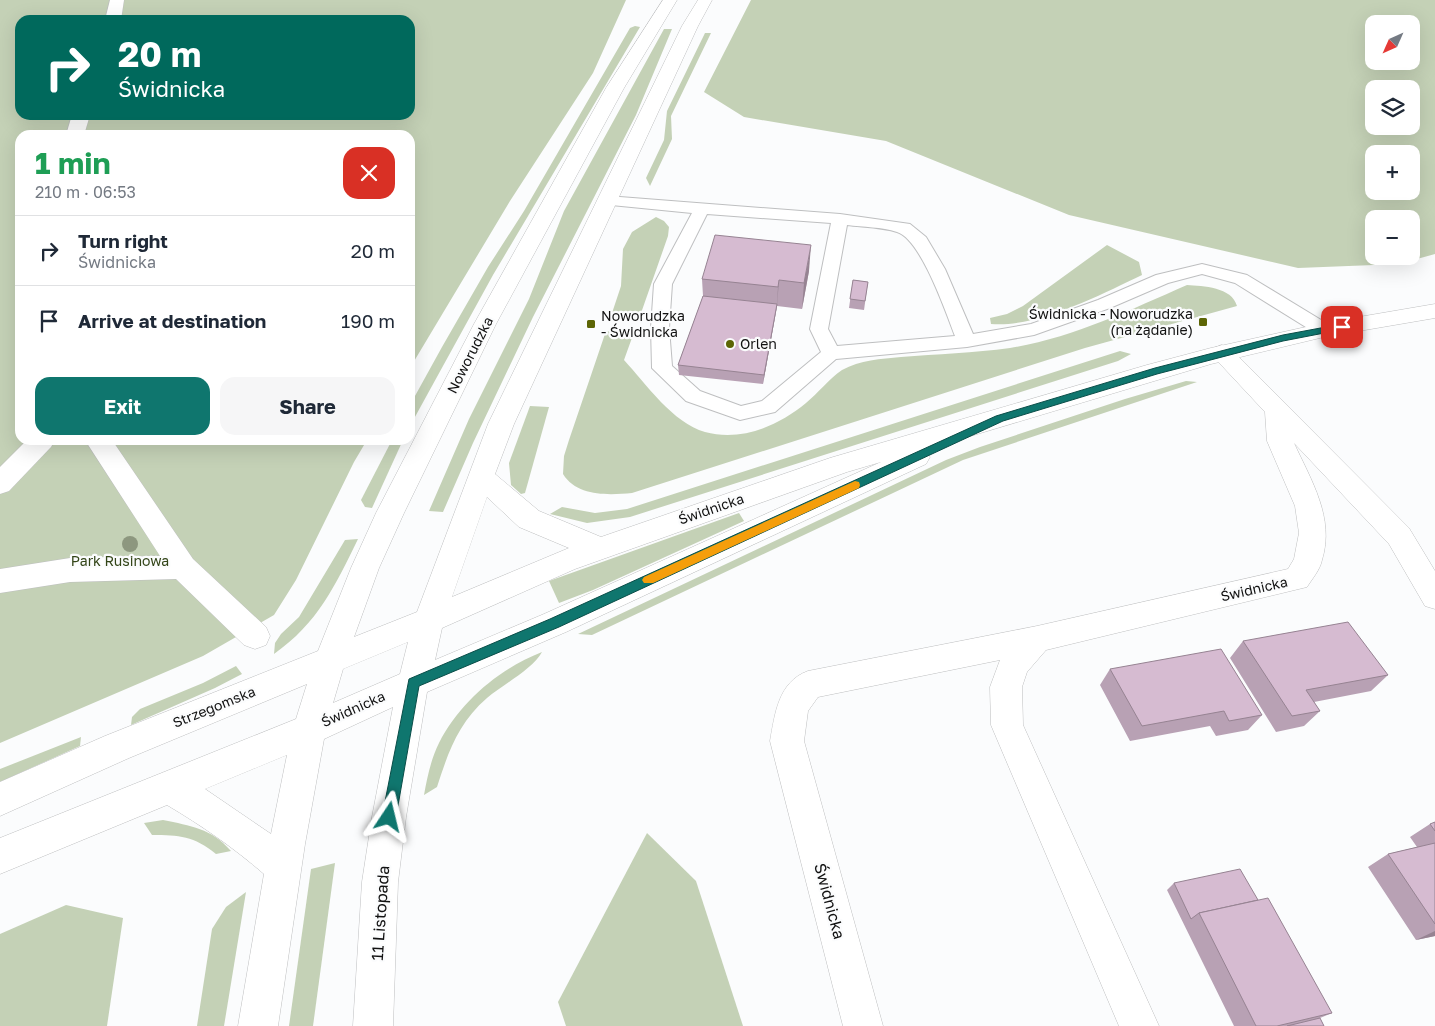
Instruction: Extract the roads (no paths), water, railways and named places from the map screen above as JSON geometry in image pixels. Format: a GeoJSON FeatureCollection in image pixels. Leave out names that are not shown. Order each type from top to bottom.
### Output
{"type":"FeatureCollection","features":[{"type":"Feature","properties":{"kind":"main road"},"geometry":{"type":"LineString","coordinates":[[113,15],[117,0]]}},
{"type":"Feature","properties":{"kind":"main road"},"geometry":{"type":"LineString","coordinates":[[413,683],[429,620],[501,424],[703,1]]}},
{"type":"Feature","properties":{"kind":"main road","name":"Noworudzka"},"geometry":{"type":"LineString","coordinates":[[309,729],[330,661],[365,568],[390,513],[481,333],[610,96],[664,2]]}},
{"type":"Feature","properties":{"kind":"main road","name":"Świdnicka"},"geometry":{"type":"LineString","coordinates":[[429,620],[598,548],[839,465],[999,419],[1155,371],[1324,330],[1435,311]]}},
{"type":"Feature","properties":{"kind":"main road"},"geometry":{"type":"LineString","coordinates":[[1222,354],[1398,536],[1435,597]]}},
{"type":"Feature","properties":{"kind":"main road","name":"Świdnicka"},"geometry":{"type":"LineString","coordinates":[[863,1026],[787,740],[792,707],[808,685],[1036,640],[1297,579],[1308,561],[1313,533],[1309,506],[1280,441],[1278,411]]}},
{"type":"Feature","properties":{"kind":"main road","name":"Świdnicka"},"geometry":{"type":"LineString","coordinates":[[309,729],[555,623],[999,419]]}},
{"type":"Feature","properties":{"kind":"main road"},"geometry":{"type":"LineString","coordinates":[[0,484],[37,445]]}},
{"type":"Feature","properties":{"kind":"main road"},"geometry":{"type":"LineString","coordinates":[[101,445],[183,567],[256,636]]}},
{"type":"Feature","properties":{"kind":"main road"},"geometry":{"type":"LineString","coordinates":[[481,477],[529,518],[598,548]]}},
{"type":"Feature","properties":{"kind":"main road"},"geometry":{"type":"LineString","coordinates":[[0,581],[70,570],[183,567]]}},
{"type":"Feature","properties":{"kind":"main road","name":"Strzegomska"},"geometry":{"type":"LineString","coordinates":[[0,799],[116,747],[429,620]]}},
{"type":"Feature","properties":{"kind":"main road"},"geometry":{"type":"LineString","coordinates":[[1036,640],[1013,665],[1006,687],[1007,725],[1140,1026]]}},
{"type":"Feature","properties":{"kind":"main road","name":"11 Listopada"},"geometry":{"type":"LineString","coordinates":[[373,1026],[380,882],[389,817],[413,683]]}},
{"type":"Feature","properties":{"kind":"main road"},"geometry":{"type":"LineString","coordinates":[[0,856],[309,729]]}},
{"type":"Feature","properties":{"kind":"main road"},"geometry":{"type":"LineString","coordinates":[[258,1026],[309,729]]}},
{"type":"Feature","properties":{"kind":"main road"},"geometry":{"type":"LineString","coordinates":[[169,788],[198,803],[243,832],[284,867]]}},
{"type":"Feature","properties":{"kind":"lane"},"geometry":{"type":"LineString","coordinates":[[607,201],[840,219],[904,228],[920,241],[936,269],[967,341]]}},
{"type":"Feature","properties":{"kind":"lane"},"geometry":{"type":"LineString","coordinates":[[702,209],[663,284],[660,328],[662,368],[693,396],[740,413],[768,407],[832,353],[967,341],[1034,329],[1104,304],[1162,279],[1202,269],[1241,280],[1324,330]]}},
{"type":"Feature","properties":{"kind":"lane"},"geometry":{"type":"LineString","coordinates":[[832,353],[819,329],[840,219]]}},
{"type":"Feature","properties":{"kind":"place","name":"Świdnicka - Noworudzka (na żądanie)"},"geometry":{"type":"Point","coordinates":[1203,322]}},
{"type":"Feature","properties":{"kind":"place","name":"Noworudzka - Świdnicka"},"geometry":{"type":"Point","coordinates":[591,324]}},
{"type":"Feature","properties":{"kind":"place","name":"Orlen"},"geometry":{"type":"Point","coordinates":[730,344]}},
{"type":"Feature","properties":{"kind":"park label","name":"Park Rusinowa"},"geometry":{"type":"Point","coordinates":[120,561]}}]}
